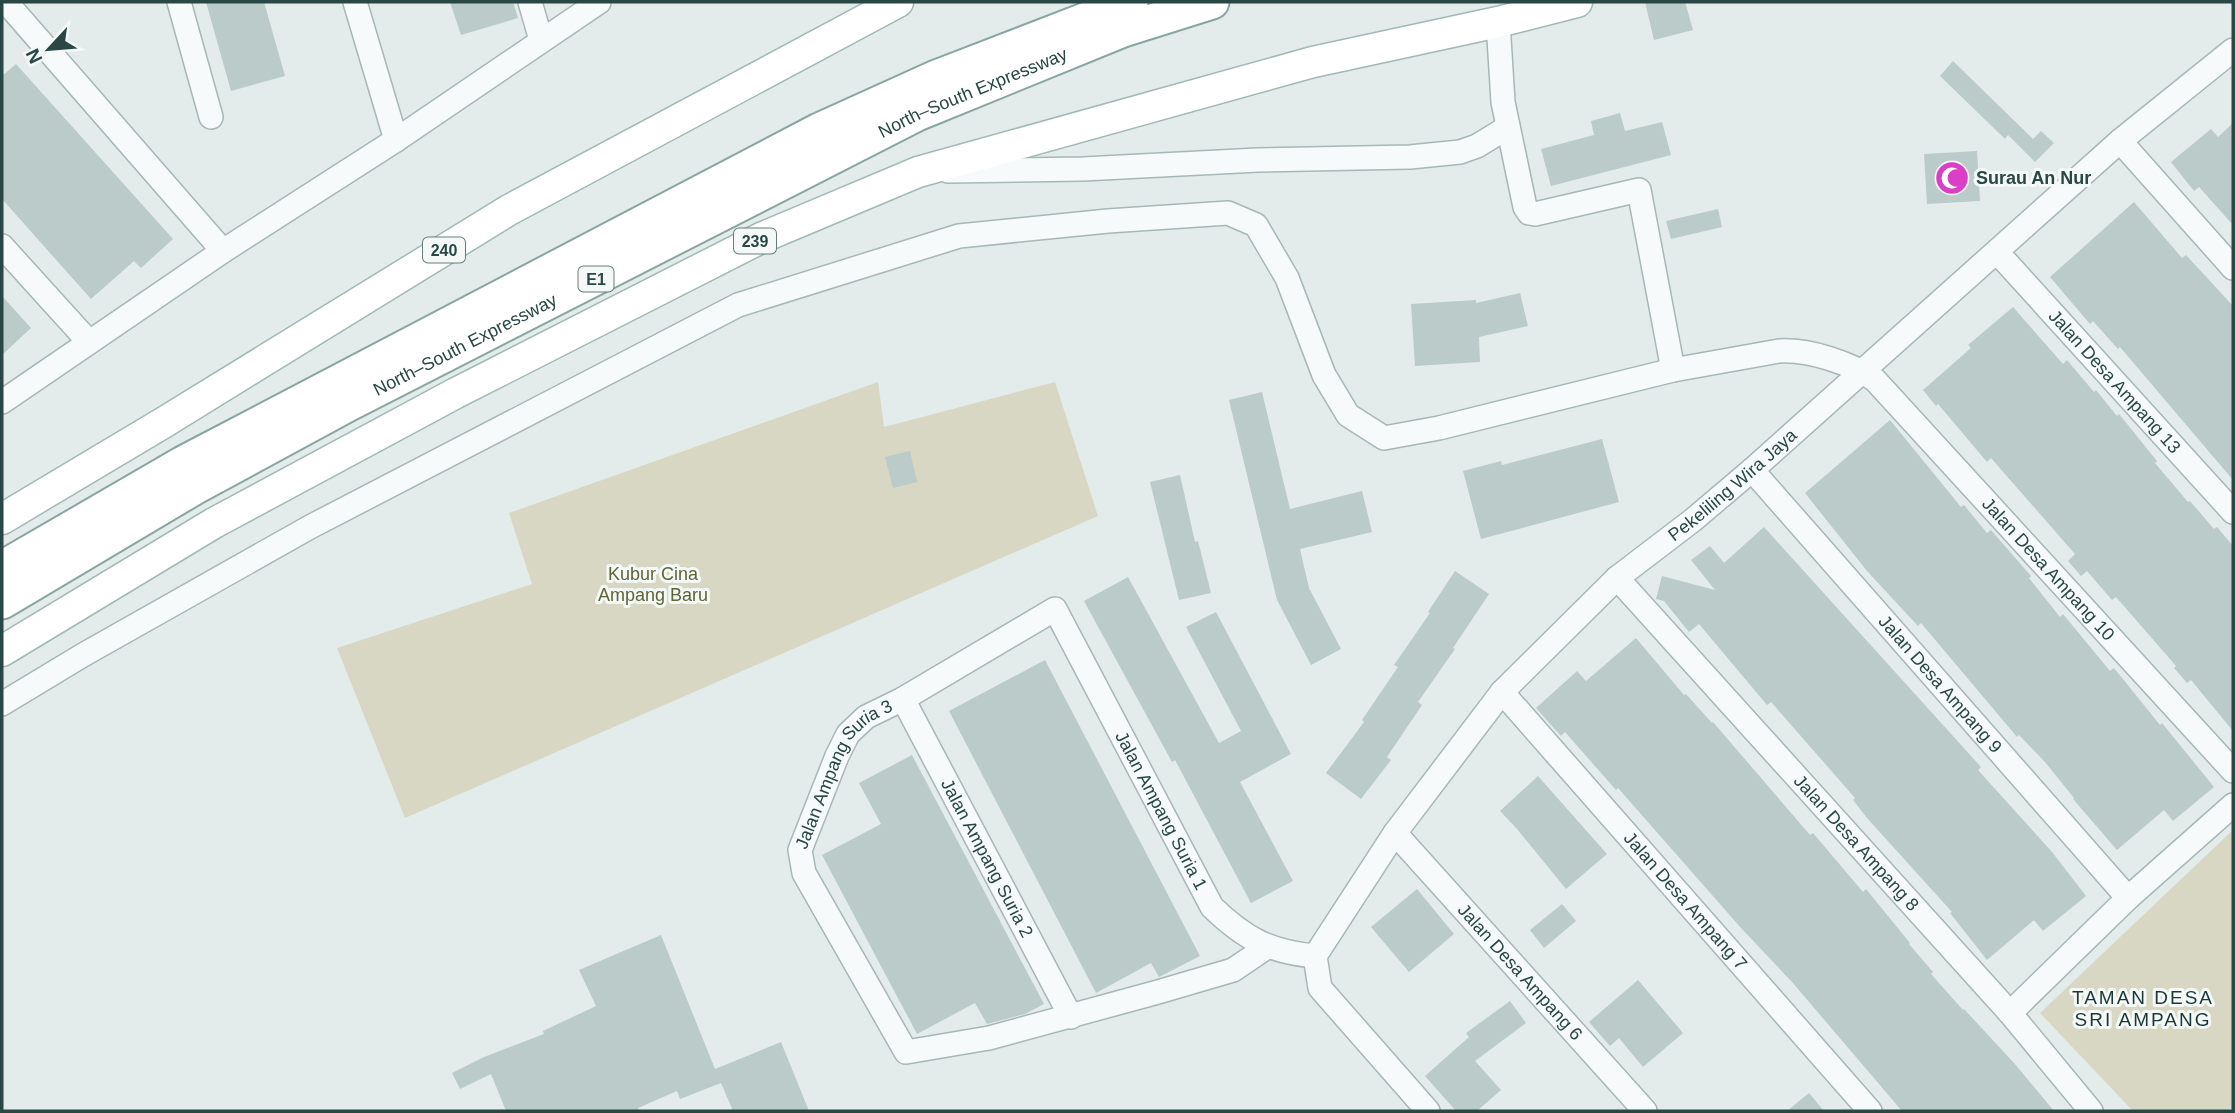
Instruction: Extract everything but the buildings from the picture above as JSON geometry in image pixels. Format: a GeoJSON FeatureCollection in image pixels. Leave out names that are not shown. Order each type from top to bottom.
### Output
{"type":"FeatureCollection","features":[{"type":"Feature","properties":{"kind":"highway","name":"North–South Expressway"},"geometry":{"type":"LineString","coordinates":[[2,568],[219,444],[819,130],[934,78],[1132,2]]}},
{"type":"Feature","properties":{"kind":"highway","name":"North–South Expressway"},"geometry":{"type":"LineString","coordinates":[[2,602],[194,488],[349,404],[917,114],[1123,30],[1212,2]]}},
{"type":"Feature","properties":{"kind":"main road","name":"240"},"geometry":{"type":"LineString","coordinates":[[2,519],[509,210],[898,2]]}},
{"type":"Feature","properties":{"kind":"main road","name":"239"},"geometry":{"type":"LineString","coordinates":[[2,651],[214,523],[445,399],[761,238],[918,172],[1313,62],[1577,2]]}},
{"type":"Feature","properties":{"kind":"street"},"geometry":{"type":"LineString","coordinates":[[6,2],[223,251]]}},
{"type":"Feature","properties":{"kind":"street"},"geometry":{"type":"LineString","coordinates":[[180,2],[211,117]]}},
{"type":"Feature","properties":{"kind":"street"},"geometry":{"type":"LineString","coordinates":[[355,2],[396,140]]}},
{"type":"Feature","properties":{"kind":"street"},"geometry":{"type":"LineString","coordinates":[[530,2],[541,40]]}},
{"type":"Feature","properties":{"kind":"street"},"geometry":{"type":"LineString","coordinates":[[2,402],[223,251],[396,140],[599,2]]}},
{"type":"Feature","properties":{"kind":"street"},"geometry":{"type":"LineString","coordinates":[[1498,22],[1503,102],[1525,207],[1529,213],[1535,214],[1639,190],[1673,370]]}},
{"type":"Feature","properties":{"kind":"street","name":"Pekeliling Wira Jaya"},"geometry":{"type":"LineString","coordinates":[[1315,956],[1395,833],[1502,692],[1617,578],[1693,520],[1752,470],[2120,141],[2233,50]]}},
{"type":"Feature","properties":{"kind":"street"},"geometry":{"type":"LineString","coordinates":[[918,172],[1410,157],[1460,152],[1477,146],[1508,127]]}},
{"type":"Feature","properties":{"kind":"street"},"geometry":{"type":"LineString","coordinates":[[2120,141],[2233,268]]}},
{"type":"Feature","properties":{"kind":"street"},"geometry":{"type":"LineString","coordinates":[[2,704],[310,527],[738,305],[959,236],[1108,221],[1228,213],[1256,225],[1287,278],[1324,375],[1348,415],[1384,438],[1439,428],[1673,370],[1779,351],[1796,350],[1862,370]]}},
{"type":"Feature","properties":{"kind":"street"},"geometry":{"type":"LineString","coordinates":[[2,246],[89,342]]}},
{"type":"Feature","properties":{"kind":"street","name":"Jalan Desa Ampang 13"},"geometry":{"type":"LineString","coordinates":[[1997,252],[2233,512]]}},
{"type":"Feature","properties":{"kind":"street","name":"Jalan Desa Ampang 10"},"geometry":{"type":"LineString","coordinates":[[1862,370],[1875,380],[2233,771]]}},
{"type":"Feature","properties":{"kind":"street","name":"Jalan Desa Ampang 9"},"geometry":{"type":"LineString","coordinates":[[1752,470],[2128,898]]}},
{"type":"Feature","properties":{"kind":"street","name":"Jalan Desa Ampang 8"},"geometry":{"type":"LineString","coordinates":[[1617,578],[2010,1013],[2091,1111]]}},
{"type":"Feature","properties":{"kind":"street","name":"Jalan Ampang Suria 3"},"geometry":{"type":"LineString","coordinates":[[1055,609],[903,699],[866,717],[848,734],[800,850],[804,873],[905,1052],[989,1038],[1072,1017]]}},
{"type":"Feature","properties":{"kind":"street","name":"Jalan Ampang Suria 1"},"geometry":{"type":"LineString","coordinates":[[1055,609],[1212,907],[1229,924],[1267,947],[1287,953],[1315,956]]}},
{"type":"Feature","properties":{"kind":"street","name":"Jalan Desa Ampang 7"},"geometry":{"type":"LineString","coordinates":[[1502,692],[1870,1111]]}},
{"type":"Feature","properties":{"kind":"street","name":"Jalan Ampang Suria 2"},"geometry":{"type":"LineString","coordinates":[[903,699],[1072,1017]]}},
{"type":"Feature","properties":{"kind":"street"},"geometry":{"type":"LineString","coordinates":[[2010,1013],[2128,898],[2233,805]]}},
{"type":"Feature","properties":{"kind":"street","name":"Jalan Desa Ampang 6"},"geometry":{"type":"LineString","coordinates":[[1395,833],[1645,1111]]}},
{"type":"Feature","properties":{"kind":"street"},"geometry":{"type":"LineString","coordinates":[[1072,1017],[1233,970],[1267,947]]}},
{"type":"Feature","properties":{"kind":"street"},"geometry":{"type":"LineString","coordinates":[[1315,956],[1320,988],[1428,1111]]}},
{"type":"Feature","properties":{"kind":"green space","name":"Kubur Cina Ampang Baru"},"geometry":{"type":"Polygon","coordinates":[[[878,382],[884,427],[1055,382],[1098,516],[405,818],[337,648],[532,584],[509,513],[878,382]]]}},
{"type":"Feature","properties":{"kind":"green space"},"geometry":{"type":"Polygon","coordinates":[[[2233,830],[2233,1111],[2133,1111],[2040,1013],[2233,830]]]}},
{"type":"Feature","properties":{"kind":"place","name":"Surau An Nur"},"geometry":{"type":"Point","coordinates":[1952,178]}},
{"type":"Feature","properties":{"kind":"district","name":"TAMAN DESA SRI AMPANG"},"geometry":{"type":"Point","coordinates":[2143,1008]}}]}
